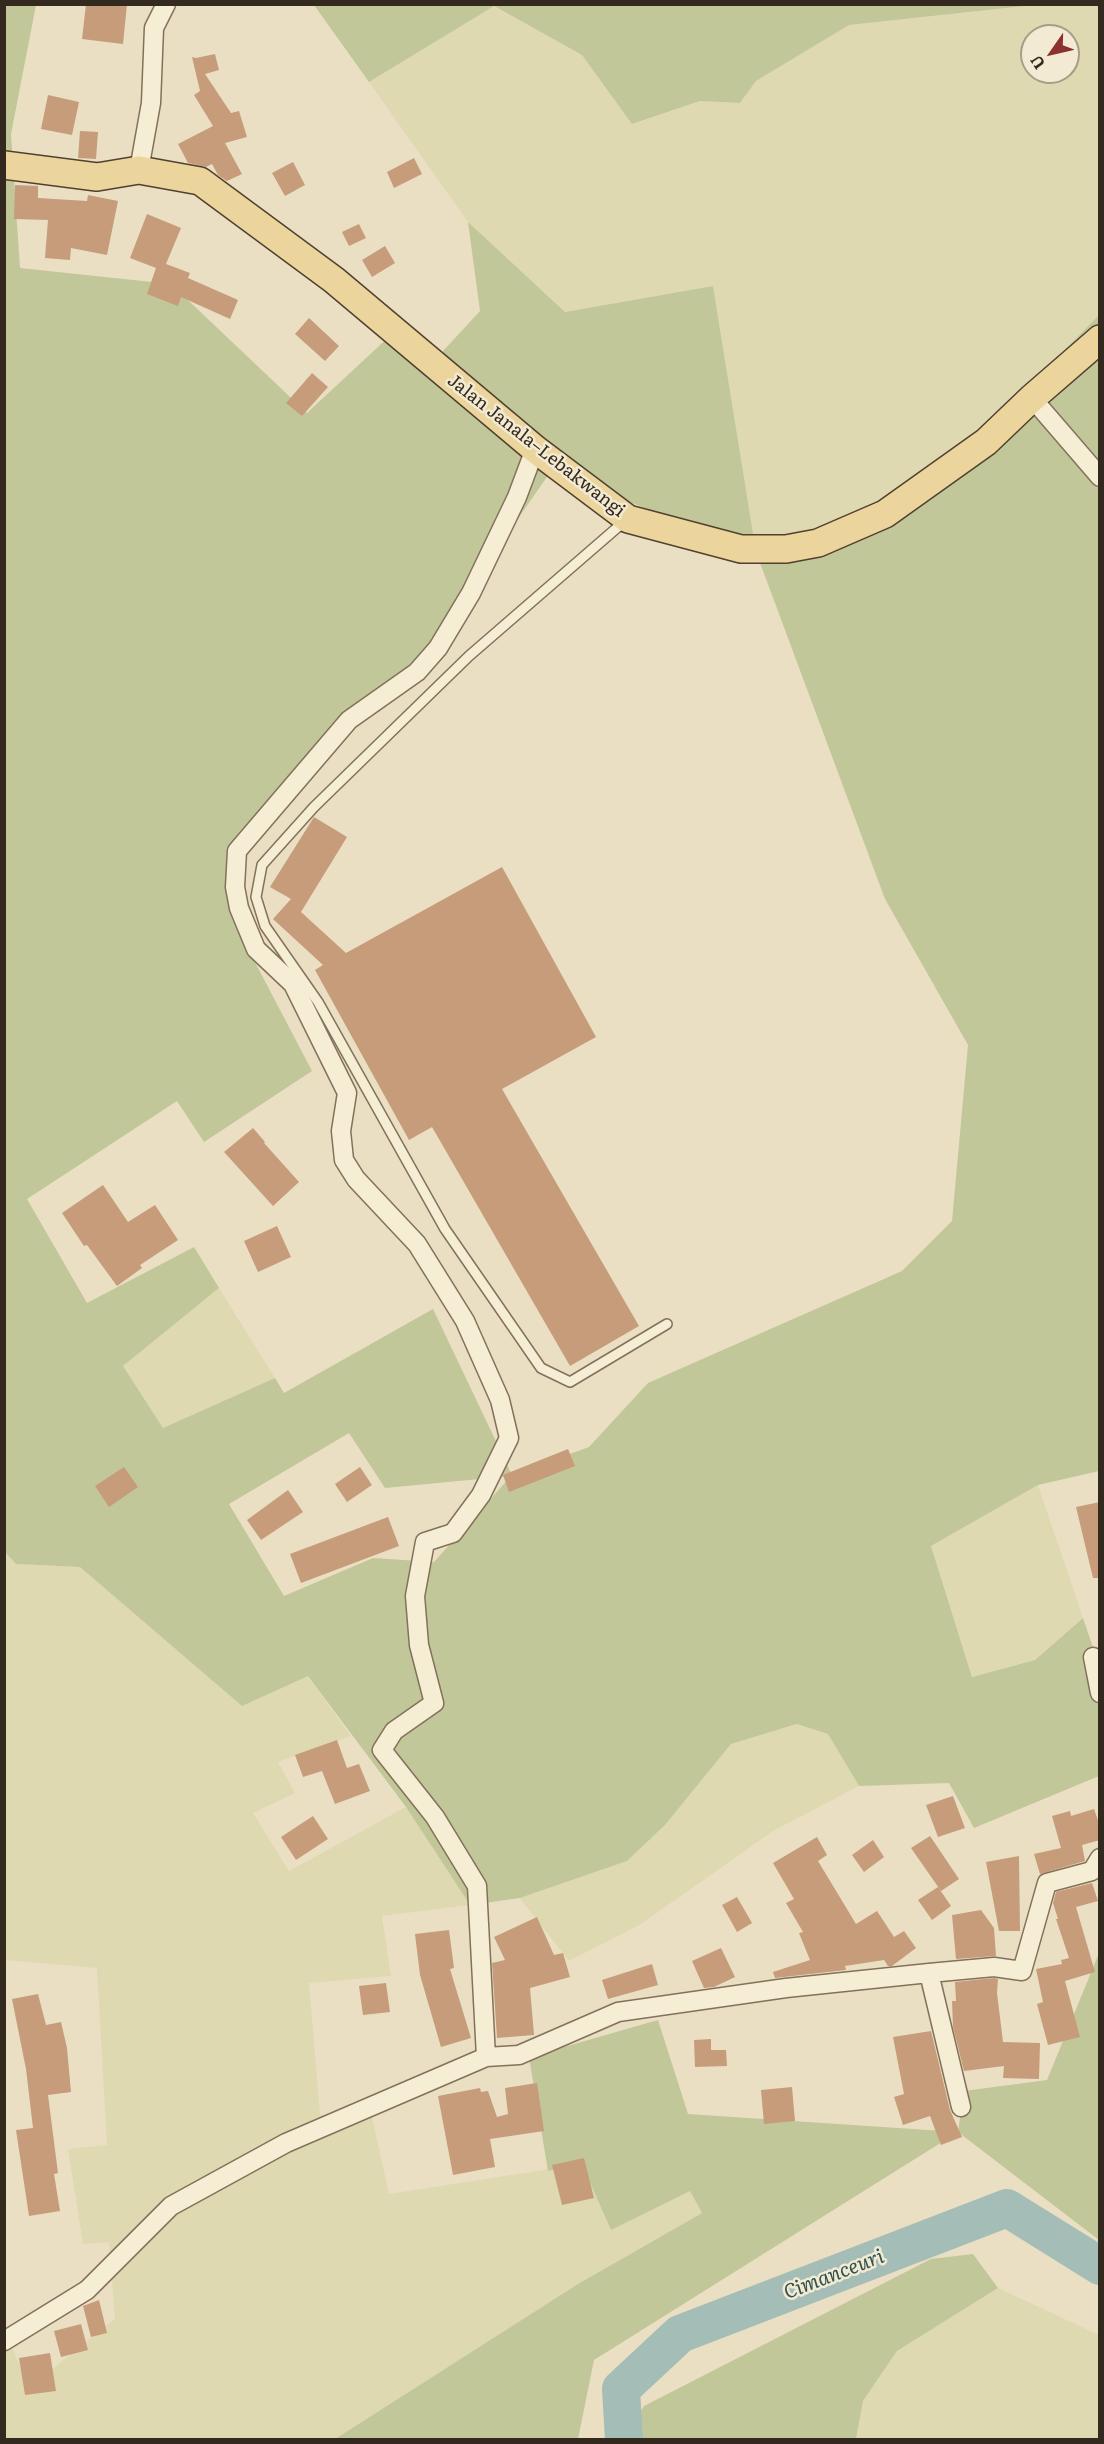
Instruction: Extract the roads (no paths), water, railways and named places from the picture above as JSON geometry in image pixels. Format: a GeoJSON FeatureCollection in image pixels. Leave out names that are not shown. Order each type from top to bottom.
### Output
{"type":"FeatureCollection","features":[{"type":"Feature","properties":{"kind":"main road","name":"Jalan Janala–Lebakwangi"},"geometry":{"type":"LineString","coordinates":[[4,165],[97,177],[139,170],[200,181],[334,280],[534,449],[628,519],[741,549],[786,549],[818,543],[885,514],[986,442],[1032,398],[1100,339]]}},
{"type":"Feature","properties":{"kind":"street"},"geometry":{"type":"LineString","coordinates":[[139,170],[151,103],[154,28],[166,4]]}},
{"type":"Feature","properties":{"kind":"street"},"geometry":{"type":"LineString","coordinates":[[1032,398],[1100,477]]}},
{"type":"Feature","properties":{"kind":"street"},"geometry":{"type":"LineString","coordinates":[[486,2057],[477,1886],[435,1817],[382,1750],[394,1731],[434,1703],[419,1645],[415,1596],[425,1542],[453,1533],[481,1495],[509,1438],[500,1400],[465,1320],[417,1244],[356,1179],[344,1160],[341,1131],[347,1093],[293,984],[256,949],[240,908],[235,887],[237,851],[349,720],[417,672],[438,648],[471,593],[517,497],[534,449]]}},
{"type":"Feature","properties":{"kind":"street"},"geometry":{"type":"LineString","coordinates":[[1094,1657],[1100,1693]]}},
{"type":"Feature","properties":{"kind":"street"},"geometry":{"type":"LineString","coordinates":[[4,2341],[87,2290],[171,2206],[286,2143],[486,2057],[519,2055],[618,2012],[786,1988],[929,1973],[994,1967],[1022,1971],[1047,1883],[1092,1871],[1100,1858]]}},
{"type":"Feature","properties":{"kind":"street"},"geometry":{"type":"LineString","coordinates":[[929,1973],[962,2107]]}},
{"type":"Feature","properties":{"kind":"lane"},"geometry":{"type":"LineString","coordinates":[[628,519],[469,656],[314,807],[262,865],[256,897],[265,926],[318,1002],[445,1229],[542,1368],[570,1382],[667,1324]]}},
{"type":"Feature","properties":{"kind":"waterway","name":"Cimanceuri"},"geometry":{"type":"LineString","coordinates":[[624,2440],[621,2389],[680,2334],[1007,2208],[1100,2266]]}}]}
